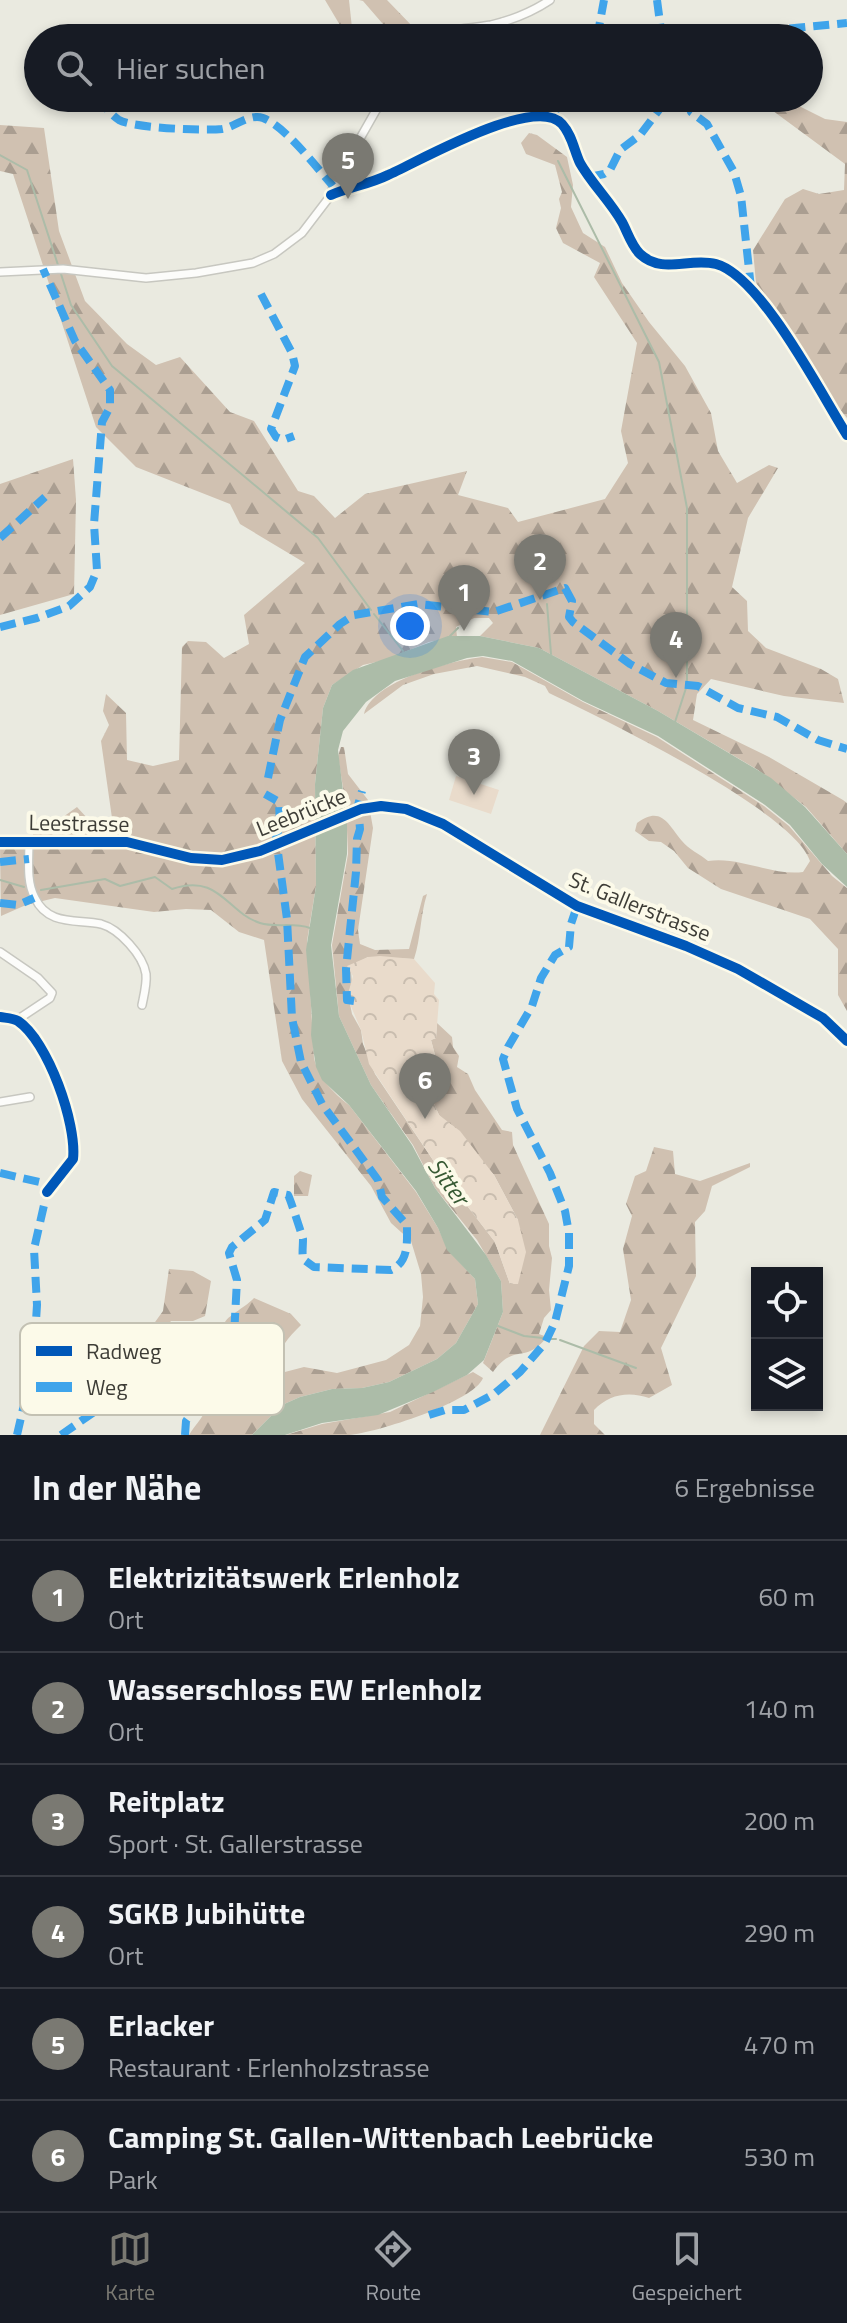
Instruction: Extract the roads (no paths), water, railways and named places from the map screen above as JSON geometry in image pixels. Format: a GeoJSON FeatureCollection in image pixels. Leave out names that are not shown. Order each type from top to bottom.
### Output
{"type":"FeatureCollection","features":[{"type":"Feature","properties":{"kind":"street"},"geometry":{"type":"LineString","coordinates":[[490,24],[503,22],[550,0]]}},
{"type":"Feature","properties":{"kind":"street"},"geometry":{"type":"LineString","coordinates":[[0,272],[63,269],[146,278],[253,263],[274,254],[294,239],[331,195],[333,186],[375,112]]}},
{"type":"Feature","properties":{"kind":"street"},"geometry":{"type":"LineString","coordinates":[[331,195],[385,177],[508,122],[534,116],[554,118],[565,127],[578,159],[623,222],[639,253],[661,265],[716,264],[738,276],[751,288],[791,341],[847,435]]}},
{"type":"Feature","properties":{"kind":"street","name":"St. Gallerstrasse"},"geometry":{"type":"LineString","coordinates":[[367,808],[397,807],[432,818],[577,906],[686,946],[738,969],[823,1018],[847,1041]]}},
{"type":"Feature","properties":{"kind":"street","name":"Leebrücke"},"geometry":{"type":"LineString","coordinates":[[250,854],[345,814],[367,808]]}},
{"type":"Feature","properties":{"kind":"street","name":"Leestrasse"},"geometry":{"type":"LineString","coordinates":[[0,842],[127,842],[207,860],[250,854]]}},
{"type":"Feature","properties":{"kind":"street"},"geometry":{"type":"LineString","coordinates":[[29,842],[29,873],[34,898],[53,917],[67,922],[100,924],[122,938],[145,969],[142,1005]]}},
{"type":"Feature","properties":{"kind":"street"},"geometry":{"type":"LineString","coordinates":[[0,952],[38,978],[52,993],[50,998],[17,1020]]}},
{"type":"Feature","properties":{"kind":"street"},"geometry":{"type":"LineString","coordinates":[[0,1017],[17,1020],[31,1034],[64,1100],[73,1159],[47,1192]]}},
{"type":"Feature","properties":{"kind":"street"},"geometry":{"type":"LineString","coordinates":[[0,1102],[30,1097]]}},
{"type":"Feature","properties":{"kind":"waterway"},"geometry":{"type":"LineString","coordinates":[[0,155],[27,170],[58,265]]}},
{"type":"Feature","properties":{"kind":"waterway"},"geometry":{"type":"LineString","coordinates":[[558,161],[659,362],[687,508],[687,682]]}},
{"type":"Feature","properties":{"kind":"waterway"},"geometry":{"type":"LineString","coordinates":[[61,274],[71,305],[112,366],[318,538],[371,610]]}},
{"type":"Feature","properties":{"kind":"waterway"},"geometry":{"type":"LineString","coordinates":[[547,604],[551,654]]}},
{"type":"Feature","properties":{"kind":"waterway"},"geometry":{"type":"LineString","coordinates":[[374,614],[403,651]]}},
{"type":"Feature","properties":{"kind":"waterway"},"geometry":{"type":"LineString","coordinates":[[450,636],[458,628]]}},
{"type":"Feature","properties":{"kind":"waterway"},"geometry":{"type":"LineString","coordinates":[[675,722],[687,685]]}},
{"type":"Feature","properties":{"kind":"waterway"},"geometry":{"type":"LineString","coordinates":[[41,890],[105,879],[120,886],[155,877],[172,889],[188,885],[212,890],[248,918],[260,923],[310,928]]}},
{"type":"Feature","properties":{"kind":"waterway"},"geometry":{"type":"LineString","coordinates":[[0,880],[24,887]]}},
{"type":"Feature","properties":{"kind":"waterway"},"geometry":{"type":"LineString","coordinates":[[498,1326],[524,1336],[543,1338]]}},
{"type":"Feature","properties":{"kind":"waterway"},"geometry":{"type":"LineString","coordinates":[[551,1339],[556,1339]]}},
{"type":"Feature","properties":{"kind":"waterway"},"geometry":{"type":"LineString","coordinates":[[560,1340],[636,1368]]}},
{"type":"Feature","properties":{"kind":"place","name":"Erlacker"},"geometry":{"type":"Point","coordinates":[348,199]}},
{"type":"Feature","properties":{"kind":"place","name":"Wasserschloss EW Erlenholz"},"geometry":{"type":"Point","coordinates":[540,600]}},
{"type":"Feature","properties":{"kind":"place","name":"Elektrizitätswerk Erlenholz"},"geometry":{"type":"Point","coordinates":[464,631]}},
{"type":"Feature","properties":{"kind":"place","name":"SGKB Jubihütte"},"geometry":{"type":"Point","coordinates":[676,678]}},
{"type":"Feature","properties":{"kind":"place","name":"Reitplatz"},"geometry":{"type":"Point","coordinates":[474,795]}},
{"type":"Feature","properties":{"kind":"place","name":"Camping St. Gallen-Wittenbach Leebrücke"},"geometry":{"type":"Point","coordinates":[425,1119]}},
{"type":"Feature","properties":{"kind":"water label","name":"Sitter"},"geometry":{"type":"Point","coordinates":[449,1181]}}]}
